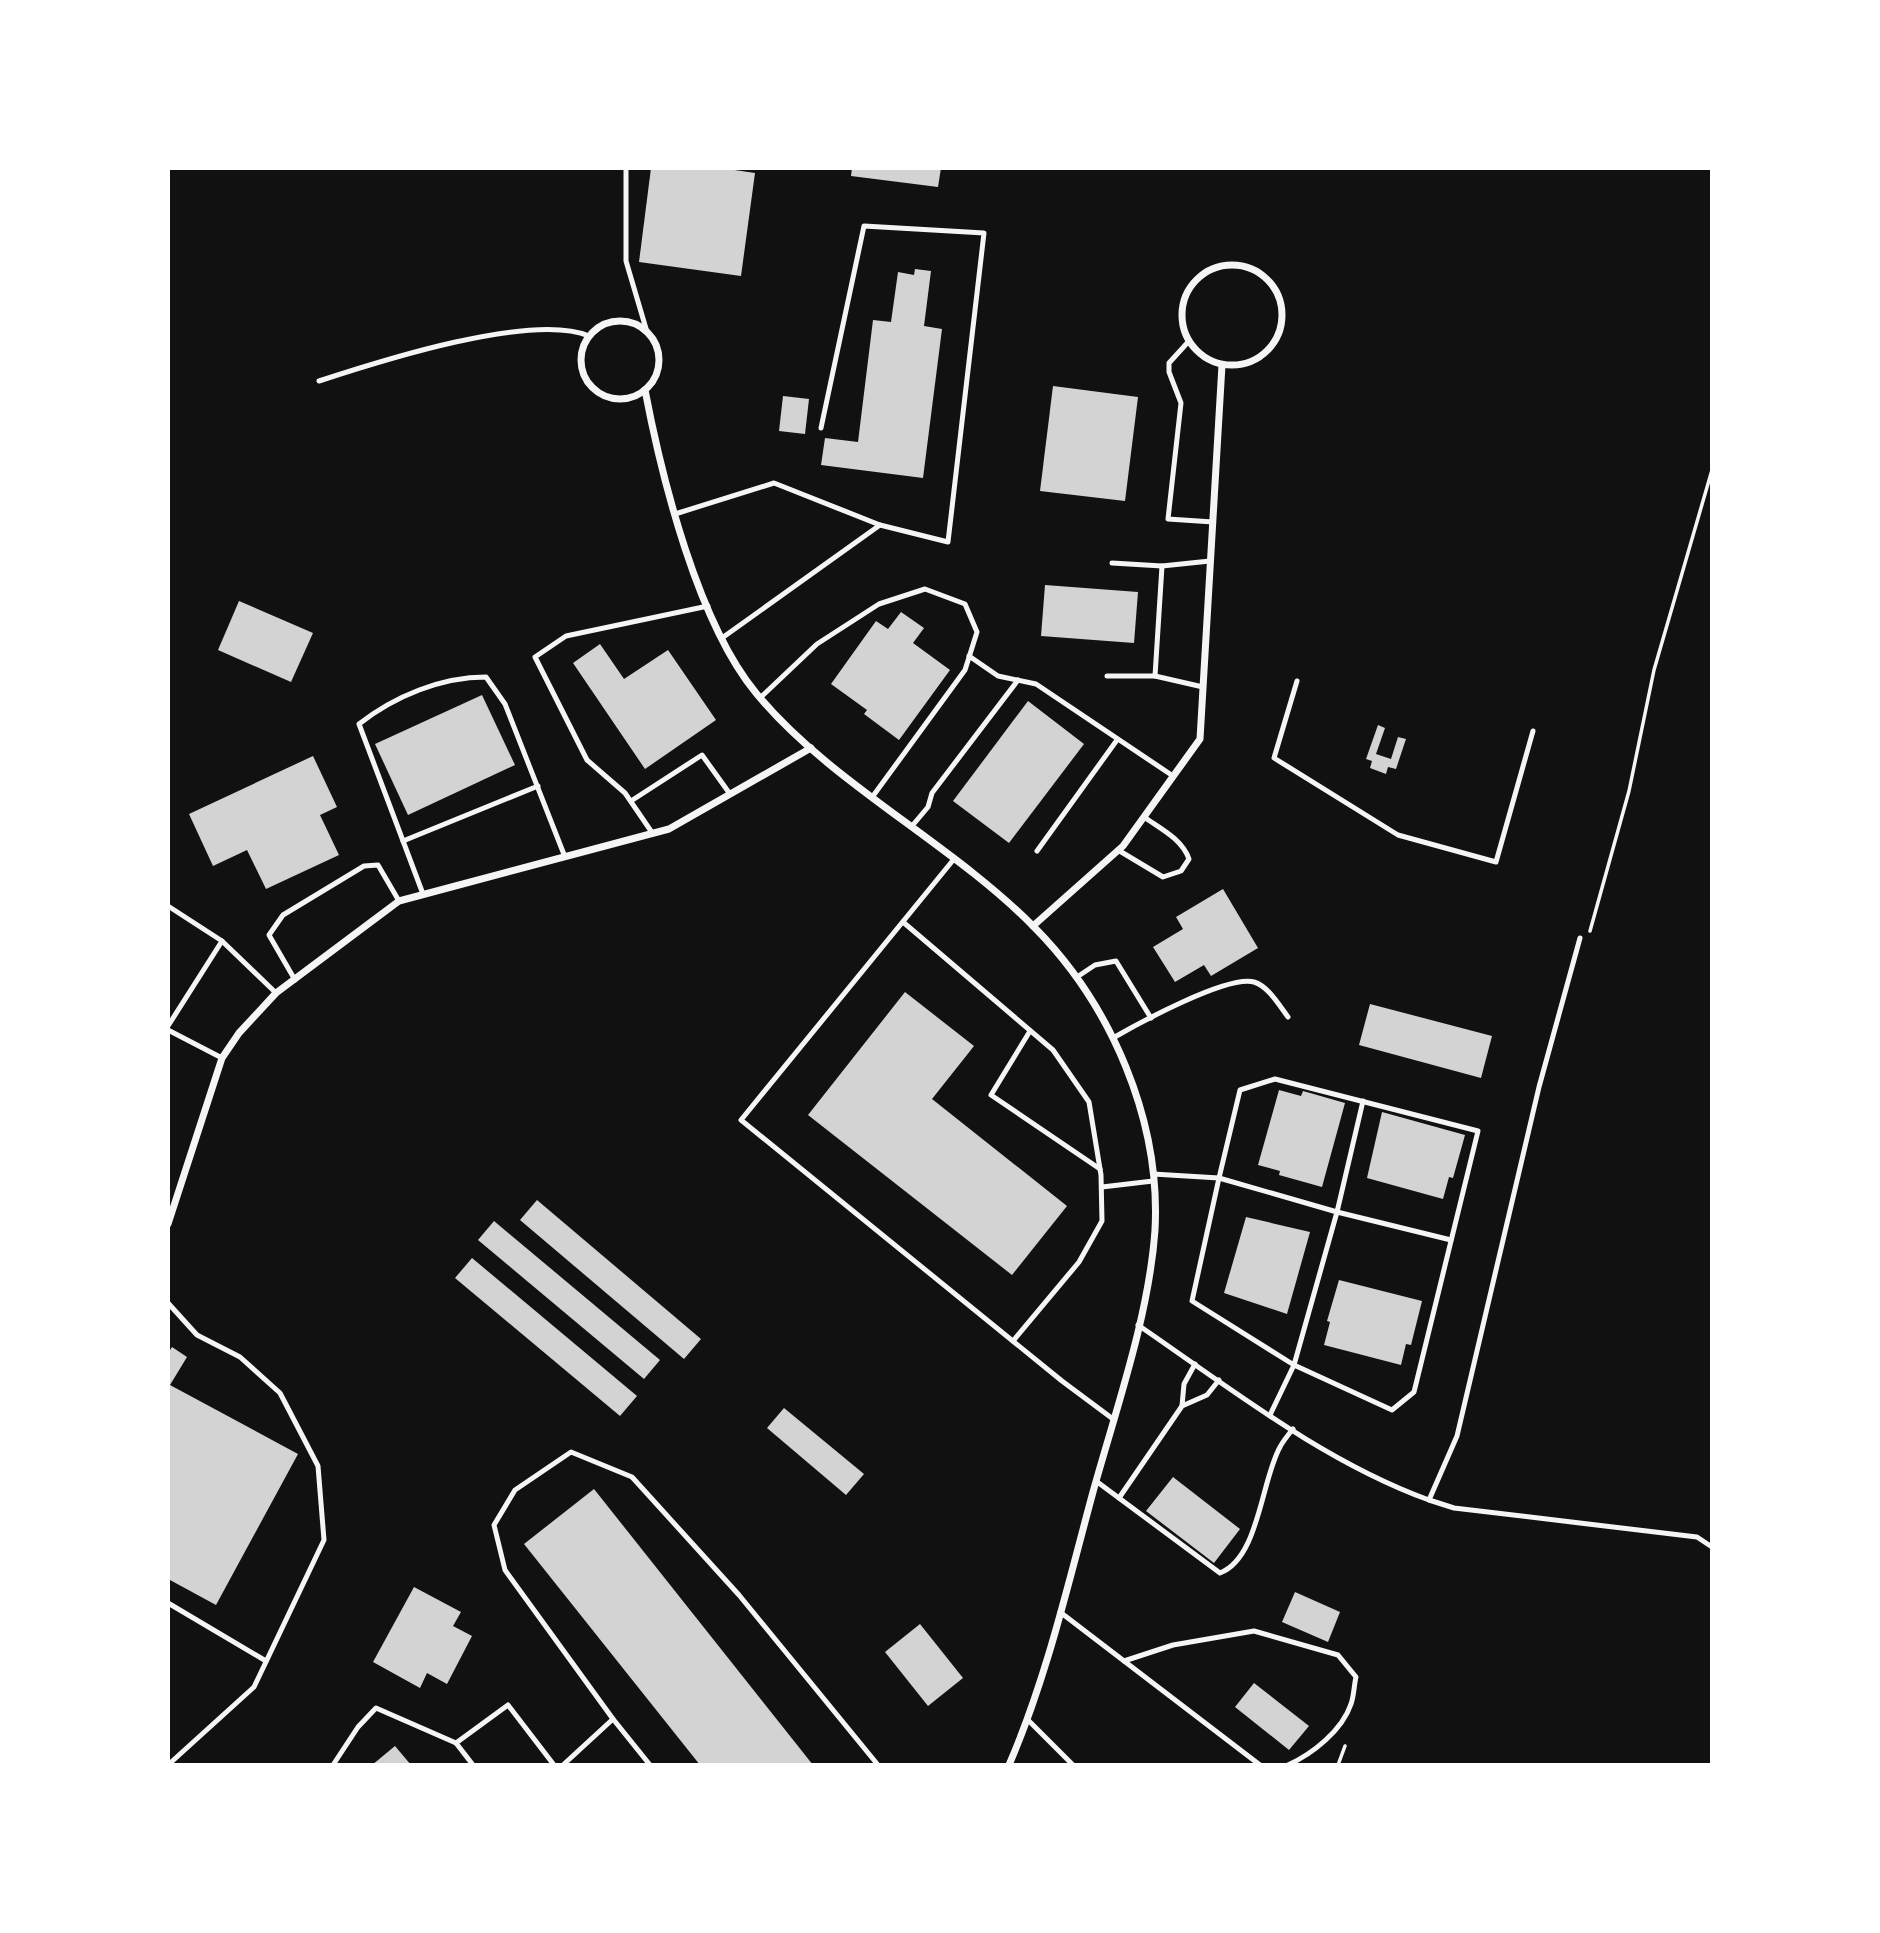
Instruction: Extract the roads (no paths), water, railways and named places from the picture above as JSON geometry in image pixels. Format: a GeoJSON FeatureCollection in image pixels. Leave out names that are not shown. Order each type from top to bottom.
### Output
{"type":"FeatureCollection","features":[{"type":"Feature","properties":{"kind":"street"},"geometry":{"type":"LineString","coordinates":[[1238,265],[1255,270],[1268,280],[1278,293],[1282,308],[1277,340],[1253,361],[1238,366],[1222,365],[1205,359],[1189,341],[1181,316],[1184,299],[1192,284],[1205,272],[1222,266],[1238,265]]}},
{"type":"Feature","properties":{"kind":"street"},"geometry":{"type":"LineString","coordinates":[[611,322],[636,324],[647,332],[659,354],[658,368],[645,390],[621,398],[597,392],[588,383],[581,359],[589,336],[611,322]]}},
{"type":"Feature","properties":{"kind":"street"},"geometry":{"type":"LineString","coordinates":[[1033,926],[1118,850],[1200,739],[1222,365]]}},
{"type":"Feature","properties":{"kind":"street"},"geometry":{"type":"LineString","coordinates":[[645,390],[659,462],[708,606],[722,638],[761,698],[811,748],[1006,899],[1033,926],[1077,977],[1113,1038],[1142,1119],[1153,1178],[1154,1234],[1138,1325],[1060,1612],[1028,1720],[1009,1765]]}},
{"type":"Feature","properties":{"kind":"street"},"geometry":{"type":"LineString","coordinates":[[168,1224],[222,1058],[239,1033],[276,993],[399,901],[669,829],[811,748]]}},
{"type":"Feature","properties":{"kind":"lane"},"geometry":{"type":"LineString","coordinates":[[626,168],[625,261],[647,332]]}},
{"type":"Feature","properties":{"kind":"lane"},"geometry":{"type":"LineString","coordinates":[[675,514],[774,483],[880,525],[948,542],[984,233],[864,226],[821,428]]}},
{"type":"Feature","properties":{"kind":"lane"},"geometry":{"type":"LineString","coordinates":[[319,381],[390,358],[488,335],[571,328],[589,336]]}},
{"type":"Feature","properties":{"kind":"lane"},"geometry":{"type":"LineString","coordinates":[[1189,341],[1169,363],[1169,372],[1181,403],[1168,519],[1213,522]]}},
{"type":"Feature","properties":{"kind":"lane"},"geometry":{"type":"LineString","coordinates":[[722,638],[880,525]]}},
{"type":"Feature","properties":{"kind":"lane"},"geometry":{"type":"LineString","coordinates":[[1112,563],[1162,566],[1210,561]]}},
{"type":"Feature","properties":{"kind":"lane"},"geometry":{"type":"LineString","coordinates":[[1155,676],[1162,566]]}},
{"type":"Feature","properties":{"kind":"lane"},"geometry":{"type":"LineString","coordinates":[[761,698],[817,644],[879,604],[925,589],[965,604],[977,632],[965,670],[873,796]]}},
{"type":"Feature","properties":{"kind":"lane"},"geometry":{"type":"LineString","coordinates":[[653,834],[631,801],[587,760],[536,657],[566,636],[708,606]]}},
{"type":"Feature","properties":{"kind":"lane"},"geometry":{"type":"LineString","coordinates":[[969,656],[998,676],[1036,684],[1173,776]]}},
{"type":"Feature","properties":{"kind":"lane"},"geometry":{"type":"LineString","coordinates":[[1107,676],[1155,676],[1203,687]]}},
{"type":"Feature","properties":{"kind":"lane"},"geometry":{"type":"LineString","coordinates":[[423,894],[359,724],[386,704],[459,677],[486,677],[505,704],[565,857]]}},
{"type":"Feature","properties":{"kind":"lane"},"geometry":{"type":"LineString","coordinates":[[912,826],[928,807],[932,793],[1018,680]]}},
{"type":"Feature","properties":{"kind":"lane"},"geometry":{"type":"LineString","coordinates":[[1297,681],[1274,758],[1398,835],[1496,862],[1534,731]]}},
{"type":"Feature","properties":{"kind":"lane"},"geometry":{"type":"LineString","coordinates":[[1037,851],[1118,740]]}},
{"type":"Feature","properties":{"kind":"lane"},"geometry":{"type":"LineString","coordinates":[[631,801],[702,755],[730,794]]}},
{"type":"Feature","properties":{"kind":"lane"},"geometry":{"type":"LineString","coordinates":[[403,841],[538,786]]}},
{"type":"Feature","properties":{"kind":"lane"},"geometry":{"type":"LineString","coordinates":[[1118,850],[1163,877],[1181,871],[1189,859],[1186,852],[1177,840],[1144,817]]}},
{"type":"Feature","properties":{"kind":"lane"},"geometry":{"type":"LineString","coordinates":[[954,859],[741,1120],[1113,1419]]}},
{"type":"Feature","properties":{"kind":"lane"},"geometry":{"type":"LineString","coordinates":[[295,980],[269,935],[283,915],[365,866],[378,865],[399,901]]}},
{"type":"Feature","properties":{"kind":"lane"},"geometry":{"type":"LineString","coordinates":[[168,906],[222,941],[276,993]]}},
{"type":"Feature","properties":{"kind":"lane"},"geometry":{"type":"LineString","coordinates":[[903,922],[1053,1050],[1089,1102],[1102,1187],[1102,1221],[1079,1262],[1013,1341]]}},
{"type":"Feature","properties":{"kind":"lane"},"geometry":{"type":"LineString","coordinates":[[1429,1500],[1457,1436],[1539,1087],[1580,938]]}},
{"type":"Feature","properties":{"kind":"lane"},"geometry":{"type":"LineString","coordinates":[[222,941],[168,1028],[222,1058]]}},
{"type":"Feature","properties":{"kind":"lane"},"geometry":{"type":"LineString","coordinates":[[1077,977],[1095,965],[1116,961],[1150,1018]]}},
{"type":"Feature","properties":{"kind":"lane"},"geometry":{"type":"LineString","coordinates":[[1113,1038],[1150,1018],[1236,982],[1253,982],[1264,987],[1288,1017]]}},
{"type":"Feature","properties":{"kind":"lane"},"geometry":{"type":"LineString","coordinates":[[1030,1031],[991,1095],[1100,1169]]}},
{"type":"Feature","properties":{"kind":"lane"},"geometry":{"type":"LineString","coordinates":[[1275,1079],[1478,1131],[1414,1392],[1392,1410],[1294,1365],[1192,1301],[1219,1178],[1240,1090],[1275,1079]]}},
{"type":"Feature","properties":{"kind":"lane"},"geometry":{"type":"LineString","coordinates":[[1270,1415],[1294,1365],[1337,1212],[1363,1101]]}},
{"type":"Feature","properties":{"kind":"lane"},"geometry":{"type":"LineString","coordinates":[[1102,1187],[1153,1178],[1219,1178],[1337,1212],[1451,1240]]}},
{"type":"Feature","properties":{"kind":"lane"},"geometry":{"type":"LineString","coordinates":[[168,1303],[197,1335],[240,1357],[280,1393],[318,1466],[324,1540],[254,1687],[168,1765]]}},
{"type":"Feature","properties":{"kind":"lane"},"geometry":{"type":"LineString","coordinates":[[1138,1325],[1270,1415],[1389,1486],[1454,1508],[1697,1537],[1712,1547]]}},
{"type":"Feature","properties":{"kind":"lane"},"geometry":{"type":"LineString","coordinates":[[1119,1498],[1182,1406],[1184,1384],[1195,1364]]}},
{"type":"Feature","properties":{"kind":"lane"},"geometry":{"type":"LineString","coordinates":[[1182,1406],[1207,1395],[1219,1380]]}},
{"type":"Feature","properties":{"kind":"lane"},"geometry":{"type":"LineString","coordinates":[[1096,1480],[1217,1573],[1225,1571],[1233,1566],[1245,1549],[1279,1448],[1293,1429]]}},
{"type":"Feature","properties":{"kind":"lane"},"geometry":{"type":"LineString","coordinates":[[650,1765],[613,1719],[505,1570],[495,1525],[515,1490],[572,1452],[632,1477],[738,1595],[878,1765]]}},
{"type":"Feature","properties":{"kind":"lane"},"geometry":{"type":"LineString","coordinates":[[168,1603],[266,1661]]}},
{"type":"Feature","properties":{"kind":"lane"},"geometry":{"type":"LineString","coordinates":[[1060,1612],[1260,1765]]}},
{"type":"Feature","properties":{"kind":"lane"},"geometry":{"type":"LineString","coordinates":[[1125,1661],[1172,1645],[1254,1631],[1338,1655],[1356,1677],[1351,1706],[1328,1737],[1308,1756],[1288,1765]]}},
{"type":"Feature","properties":{"kind":"lane"},"geometry":{"type":"LineString","coordinates":[[456,1743],[508,1705],[554,1765]]}},
{"type":"Feature","properties":{"kind":"lane"},"geometry":{"type":"LineString","coordinates":[[334,1765],[358,1727],[376,1708],[456,1743],[472,1765]]}},
{"type":"Feature","properties":{"kind":"lane"},"geometry":{"type":"LineString","coordinates":[[563,1765],[613,1719]]}},
{"type":"Feature","properties":{"kind":"lane"},"geometry":{"type":"LineString","coordinates":[[1028,1720],[1073,1765]]}}]}
